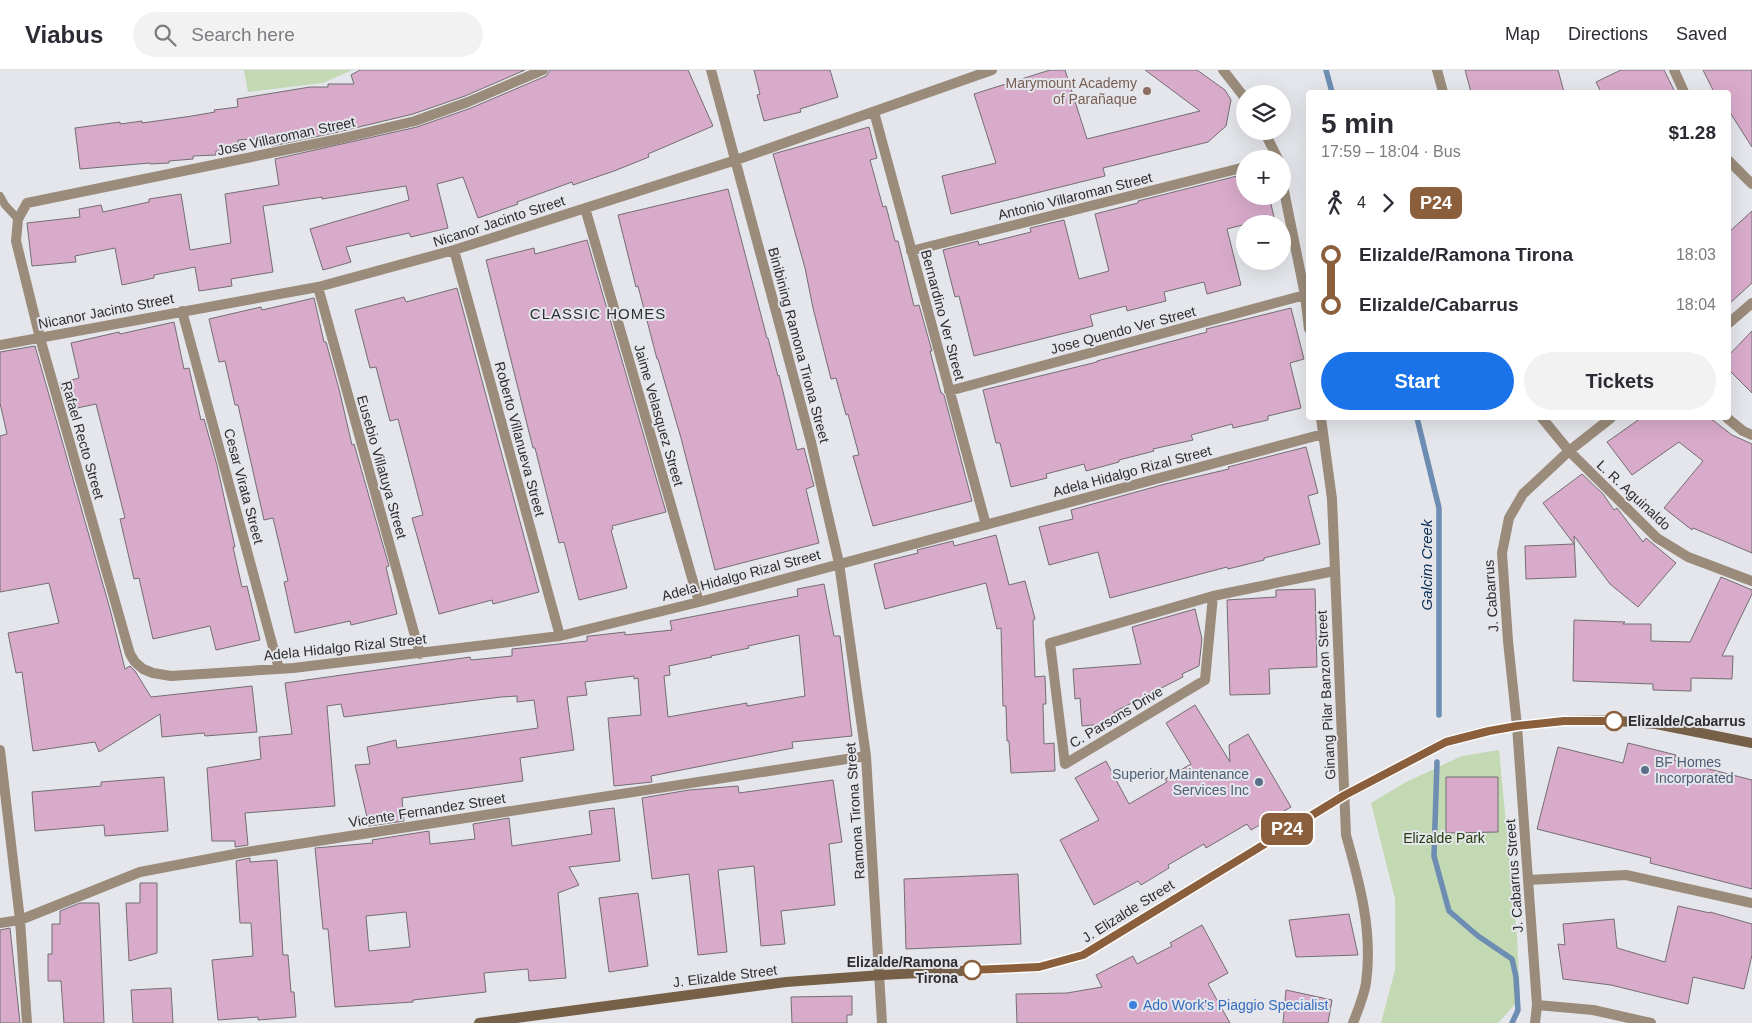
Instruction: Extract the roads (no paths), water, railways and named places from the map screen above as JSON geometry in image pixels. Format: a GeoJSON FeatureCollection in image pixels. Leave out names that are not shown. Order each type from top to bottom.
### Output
{"type":"FeatureCollection","features":[{"type":"Feature","properties":{"kind":"street","name":"Jose Villaroman Street"},"geometry":{"type":"LineString","coordinates":[[27,203],[339,139],[415,120],[468,102],[543,70]]}},
{"type":"Feature","properties":{"kind":"street","name":"Binibining Ramona Tirona Street"},"geometry":{"type":"LineString","coordinates":[[711,70],[808,432],[839,564],[849,629]]}},
{"type":"Feature","properties":{"kind":"street","name":"Nicanor Jacinto Street"},"geometry":{"type":"LineString","coordinates":[[0,345],[318,287],[454,250],[736,160],[992,70]]}},
{"type":"Feature","properties":{"kind":"street"},"geometry":{"type":"LineString","coordinates":[[1223,70],[1236,87]]}},
{"type":"Feature","properties":{"kind":"street"},"geometry":{"type":"LineString","coordinates":[[1437,70],[1442,90]]}},
{"type":"Feature","properties":{"kind":"street"},"geometry":{"type":"LineString","coordinates":[[1674,70],[1683,90]]}},
{"type":"Feature","properties":{"kind":"street","name":"Bernardino Ver Street"},"geometry":{"type":"LineString","coordinates":[[874,112],[986,525]]}},
{"type":"Feature","properties":{"kind":"street"},"geometry":{"type":"LineString","coordinates":[[1731,163],[1752,184]]}},
{"type":"Feature","properties":{"kind":"street","name":"Antonio Villaroman Street"},"geometry":{"type":"LineString","coordinates":[[912,251],[1236,169]]}},
{"type":"Feature","properties":{"kind":"street","name":"Rafael Recto Street"},"geometry":{"type":"LineString","coordinates":[[27,203],[18,219],[16,240],[40,338],[130,654],[135,662],[153,673]]}},
{"type":"Feature","properties":{"kind":"street"},"geometry":{"type":"LineString","coordinates":[[1287,205],[1306,309]]}},
{"type":"Feature","properties":{"kind":"street","name":"Jaime Velasquez Street"},"geometry":{"type":"LineString","coordinates":[[585,208],[699,602]]}},
{"type":"Feature","properties":{"kind":"street","name":"Roberto Villanueva Street"},"geometry":{"type":"LineString","coordinates":[[454,250],[560,636]]}},
{"type":"Feature","properties":{"kind":"street","name":"Eusebio Villatuya Street"},"geometry":{"type":"LineString","coordinates":[[318,287],[420,654]]}},
{"type":"Feature","properties":{"kind":"street","name":"Jose Quendo Ver Street"},"geometry":{"type":"LineString","coordinates":[[950,391],[1304,295]]}},
{"type":"Feature","properties":{"kind":"street"},"geometry":{"type":"LineString","coordinates":[[1731,321],[1752,303]]}},
{"type":"Feature","properties":{"kind":"street","name":"Cesar Virata Street"},"geometry":{"type":"LineString","coordinates":[[182,311],[278,669]]}},
{"type":"Feature","properties":{"kind":"street"},"geometry":{"type":"LineString","coordinates":[[1321,420],[1332,499],[1334,571]]}},
{"type":"Feature","properties":{"kind":"street","name":"L. R. Aguinaldo"},"geometry":{"type":"LineString","coordinates":[[1544,420],[1569,451],[1657,538],[1688,557],[1752,581]]}},
{"type":"Feature","properties":{"kind":"street","name":"J. Cabarrus"},"geometry":{"type":"LineString","coordinates":[[1517,726],[1508,641],[1502,553],[1509,518],[1523,494],[1569,451],[1608,420]]}},
{"type":"Feature","properties":{"kind":"street"},"geometry":{"type":"LineString","coordinates":[[1729,420],[1743,431],[1752,435]]}},
{"type":"Feature","properties":{"kind":"street","name":"Adela Hidalgo Rizal Street"},"geometry":{"type":"LineString","coordinates":[[153,673],[171,676],[278,669],[420,654],[560,636],[699,602],[1323,434]]}},
{"type":"Feature","properties":{"kind":"street","name":"C. Parsons Drive"},"geometry":{"type":"LineString","coordinates":[[1213,596],[1205,680],[1065,764],[1050,643],[1213,596],[1334,571]]}},
{"type":"Feature","properties":{"kind":"street","name":"Ginang Pilar Banzon Street"},"geometry":{"type":"LineString","coordinates":[[1334,571],[1346,835],[1361,884],[1369,941],[1366,984],[1354,1023]]}},
{"type":"Feature","properties":{"kind":"street","name":"Ramona Tirona Street"},"geometry":{"type":"LineString","coordinates":[[849,629],[866,756],[881,975],[882,1023]]}},
{"type":"Feature","properties":{"kind":"street","name":"J. Elizalde Street"},"geometry":{"type":"LineString","coordinates":[[479,1023],[786,982],[1039,967],[1083,955],[1345,795],[1446,742],[1489,731],[1564,721],[1605,720],[1656,724],[1752,744]]}},
{"type":"Feature","properties":{"kind":"street","name":"J. Cabarrus Street"},"geometry":{"type":"LineString","coordinates":[[1517,726],[1537,1004],[1536,1023]]}},
{"type":"Feature","properties":{"kind":"street"},"geometry":{"type":"LineString","coordinates":[[0,750],[20,920],[27,1023]]}},
{"type":"Feature","properties":{"kind":"street","name":"Vicente Fernandez Street"},"geometry":{"type":"LineString","coordinates":[[0,923],[20,920],[140,872],[240,853],[866,756]]}},
{"type":"Feature","properties":{"kind":"street"},"geometry":{"type":"LineString","coordinates":[[1528,880],[1626,875],[1752,903]]}},
{"type":"Feature","properties":{"kind":"street"},"geometry":{"type":"LineString","coordinates":[[1537,1004],[1593,1010],[1651,1023]]}},
{"type":"Feature","properties":{"kind":"lane"},"geometry":{"type":"LineString","coordinates":[[0,196],[5,205],[18,219]]}},
{"type":"Feature","properties":{"kind":"waterway","name":"Galcim Creek"},"geometry":{"type":"LineString","coordinates":[[1326,70],[1331,90]]}},
{"type":"Feature","properties":{"kind":"waterway","name":"Galcim Creek"},"geometry":{"type":"LineString","coordinates":[[1417,420],[1439,508],[1439,715]]}},
{"type":"Feature","properties":{"kind":"waterway","name":"Galcim Creek"},"geometry":{"type":"LineString","coordinates":[[1437,762],[1434,856],[1449,911],[1478,936],[1512,959],[1516,977],[1518,1010],[1512,1023]]}},
{"type":"Feature","properties":{"kind":"place","name":"Marymount Academy of Parañaque"},"geometry":{"type":"Point","coordinates":[1147,91]}},
{"type":"Feature","properties":{"kind":"place","name":"Elizalde/Cabarrus"},"geometry":{"type":"Point","coordinates":[1614,721]}},
{"type":"Feature","properties":{"kind":"place","name":"BF Homes Incorporated"},"geometry":{"type":"Point","coordinates":[1645,770]}},
{"type":"Feature","properties":{"kind":"place","name":"Superior Maintenance Services Inc"},"geometry":{"type":"Point","coordinates":[1259,782]}},
{"type":"Feature","properties":{"kind":"place","name":"Elizalde/Ramona Tirona"},"geometry":{"type":"Point","coordinates":[972,970]}},
{"type":"Feature","properties":{"kind":"place","name":"Ado Work's Piaggio Specialist"},"geometry":{"type":"Point","coordinates":[1133,1005]}},
{"type":"Feature","properties":{"kind":"district","name":"CLASSIC HOMES"},"geometry":{"type":"Point","coordinates":[598,313]}},
{"type":"Feature","properties":{"kind":"park label","name":"Elizalde Park"},"geometry":{"type":"Point","coordinates":[1444,838]}}]}
